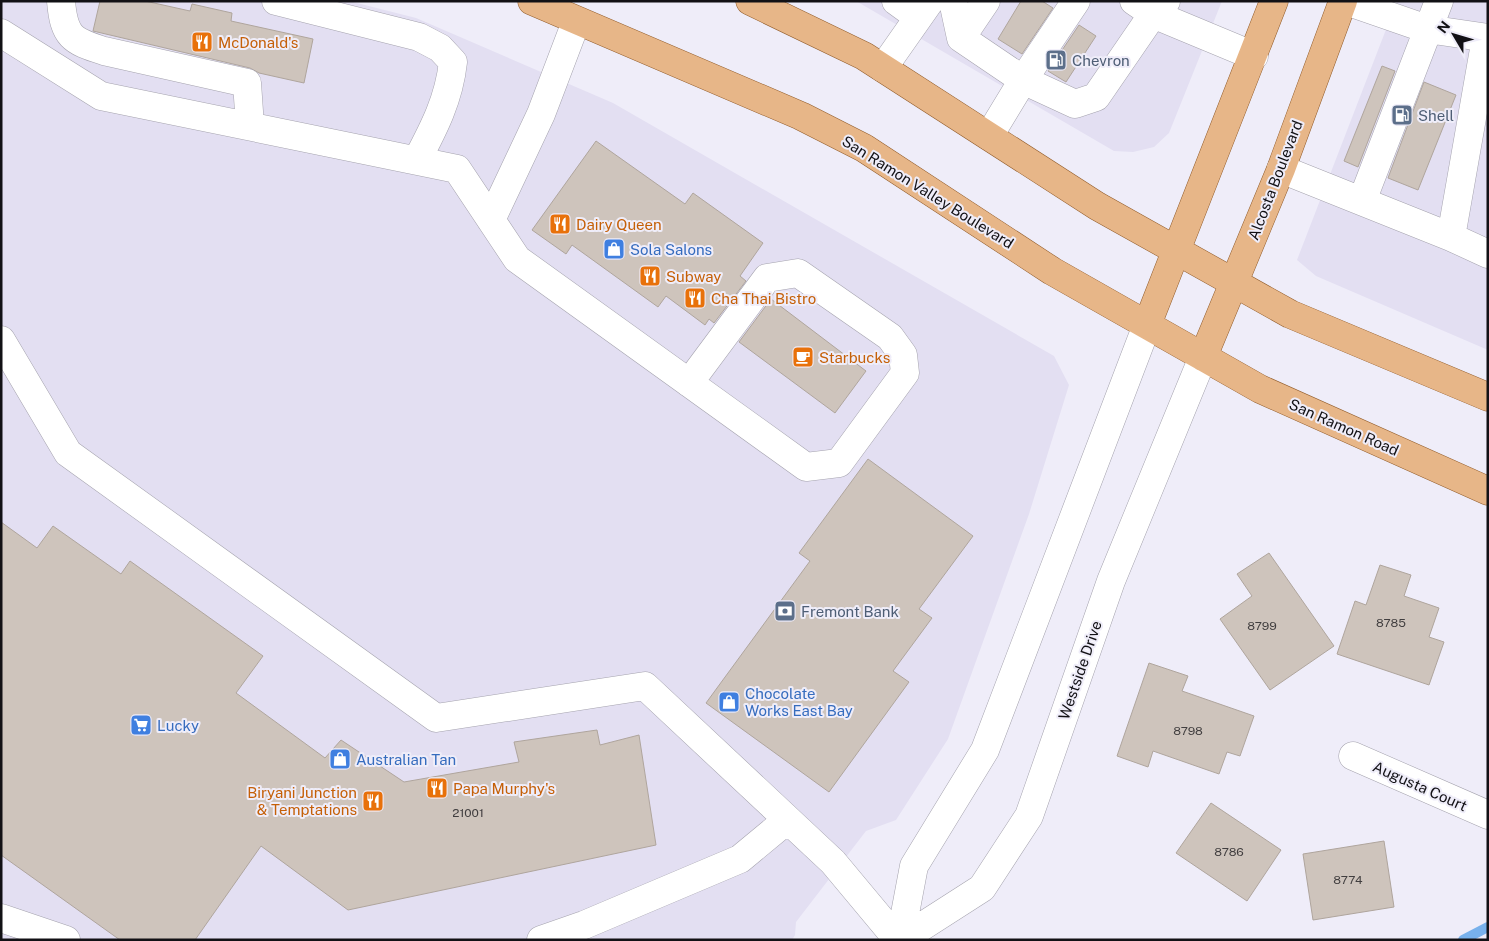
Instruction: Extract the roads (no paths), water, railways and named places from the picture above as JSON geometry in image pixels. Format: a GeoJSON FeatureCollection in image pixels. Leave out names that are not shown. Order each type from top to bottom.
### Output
{"type":"FeatureCollection","features":[{"type":"Feature","properties":{"kind":"main road","name":"San Ramon Valley Boulevard"},"geometry":{"type":"LineString","coordinates":[[532,1],[576,22],[801,116],[864,148],[1052,270],[1203,357]]}},
{"type":"Feature","properties":{"kind":"main road"},"geometry":{"type":"LineString","coordinates":[[750,1],[864,56],[1097,206],[1290,314],[1488,397]]}},
{"type":"Feature","properties":{"kind":"main road"},"geometry":{"type":"LineString","coordinates":[[1147,325],[1274,1]]}},
{"type":"Feature","properties":{"kind":"main road","name":"Alcosta Boulevard"},"geometry":{"type":"LineString","coordinates":[[1203,357],[1281,169],[1345,1]]}},
{"type":"Feature","properties":{"kind":"main road","name":"San Ramon Road"},"geometry":{"type":"LineString","coordinates":[[1203,357],[1260,389],[1488,491]]}},
{"type":"Feature","properties":{"kind":"street"},"geometry":{"type":"LineString","coordinates":[[61,1],[64,22],[70,37],[81,44],[104,51],[247,83],[250,126]]}},
{"type":"Feature","properties":{"kind":"street"},"geometry":{"type":"LineString","coordinates":[[276,1],[419,37],[440,48],[453,62],[451,80],[439,121],[417,160]]}},
{"type":"Feature","properties":{"kind":"street"},"geometry":{"type":"LineString","coordinates":[[883,68],[924,9],[896,1]]}},
{"type":"Feature","properties":{"kind":"street"},"geometry":{"type":"LineString","coordinates":[[953,1],[961,38],[1023,80],[1075,104],[1096,97],[1151,6],[1254,56]]}},
{"type":"Feature","properties":{"kind":"street"},"geometry":{"type":"LineString","coordinates":[[961,38],[986,1]]}},
{"type":"Feature","properties":{"kind":"street"},"geometry":{"type":"LineString","coordinates":[[989,136],[1023,80],[1076,1]]}},
{"type":"Feature","properties":{"kind":"street"},"geometry":{"type":"LineString","coordinates":[[1345,1],[1427,29],[1487,38],[1484,74],[1450,236]]}},
{"type":"Feature","properties":{"kind":"street"},"geometry":{"type":"LineString","coordinates":[[1362,201],[1439,1]]}},
{"type":"Feature","properties":{"kind":"street"},"geometry":{"type":"LineString","coordinates":[[491,220],[541,114],[576,22]]}},
{"type":"Feature","properties":{"kind":"street"},"geometry":{"type":"LineString","coordinates":[[1,33],[101,96],[457,169],[517,259],[689,383],[806,467],[839,463],[906,373],[903,355],[890,337],[798,273],[767,278],[689,383]]}},
{"type":"Feature","properties":{"kind":"street"},"geometry":{"type":"LineString","coordinates":[[1281,169],[1450,236],[1488,254]]}},
{"type":"Feature","properties":{"kind":"street"},"geometry":{"type":"LineString","coordinates":[[900,940],[914,866],[984,750],[1147,325]]}},
{"type":"Feature","properties":{"kind":"street"},"geometry":{"type":"LineString","coordinates":[[1,340],[68,453],[436,718],[645,686],[833,862],[900,940]]}},
{"type":"Feature","properties":{"kind":"street","name":"Westside Drive"},"geometry":{"type":"LineString","coordinates":[[900,940],[982,888],[1029,816],[1112,581],[1203,357]]}},
{"type":"Feature","properties":{"kind":"street","name":"Augusta Court"},"geometry":{"type":"LineString","coordinates":[[1353,756],[1488,816]]}},
{"type":"Feature","properties":{"kind":"street"},"geometry":{"type":"LineString","coordinates":[[541,940],[584,925],[740,860],[787,820]]}},
{"type":"Feature","properties":{"kind":"street"},"geometry":{"type":"LineString","coordinates":[[1,918],[66,940]]}},
{"type":"Feature","properties":{"kind":"waterway"},"geometry":{"type":"LineString","coordinates":[[1463,940],[1488,927]]}},
{"type":"Feature","properties":{"kind":"place","name":"McDonald's"},"geometry":{"type":"Point","coordinates":[202,42]}},
{"type":"Feature","properties":{"kind":"place","name":"Chevron"},"geometry":{"type":"Point","coordinates":[1056,60]}},
{"type":"Feature","properties":{"kind":"place","name":"Shell"},"geometry":{"type":"Point","coordinates":[1402,115]}},
{"type":"Feature","properties":{"kind":"place","name":"Dairy Queen"},"geometry":{"type":"Point","coordinates":[560,224]}},
{"type":"Feature","properties":{"kind":"place","name":"Sola Salons"},"geometry":{"type":"Point","coordinates":[614,249]}},
{"type":"Feature","properties":{"kind":"place","name":"Subway"},"geometry":{"type":"Point","coordinates":[650,276]}},
{"type":"Feature","properties":{"kind":"place","name":"Cha Thai Bistro"},"geometry":{"type":"Point","coordinates":[695,298]}},
{"type":"Feature","properties":{"kind":"place","name":"Starbucks"},"geometry":{"type":"Point","coordinates":[803,357]}},
{"type":"Feature","properties":{"kind":"place","name":"Fremont Bank"},"geometry":{"type":"Point","coordinates":[785,611]}},
{"type":"Feature","properties":{"kind":"place","name":"Chocolate Works East Bay"},"geometry":{"type":"Point","coordinates":[729,702]}},
{"type":"Feature","properties":{"kind":"place","name":"Lucky"},"geometry":{"type":"Point","coordinates":[141,725]}},
{"type":"Feature","properties":{"kind":"place","name":"Australian Tan"},"geometry":{"type":"Point","coordinates":[340,759]}},
{"type":"Feature","properties":{"kind":"place","name":"Papa Murphy's"},"geometry":{"type":"Point","coordinates":[437,788]}},
{"type":"Feature","properties":{"kind":"place","name":"Biryani Junction & Temptations"},"geometry":{"type":"Point","coordinates":[373,801]}}]}
